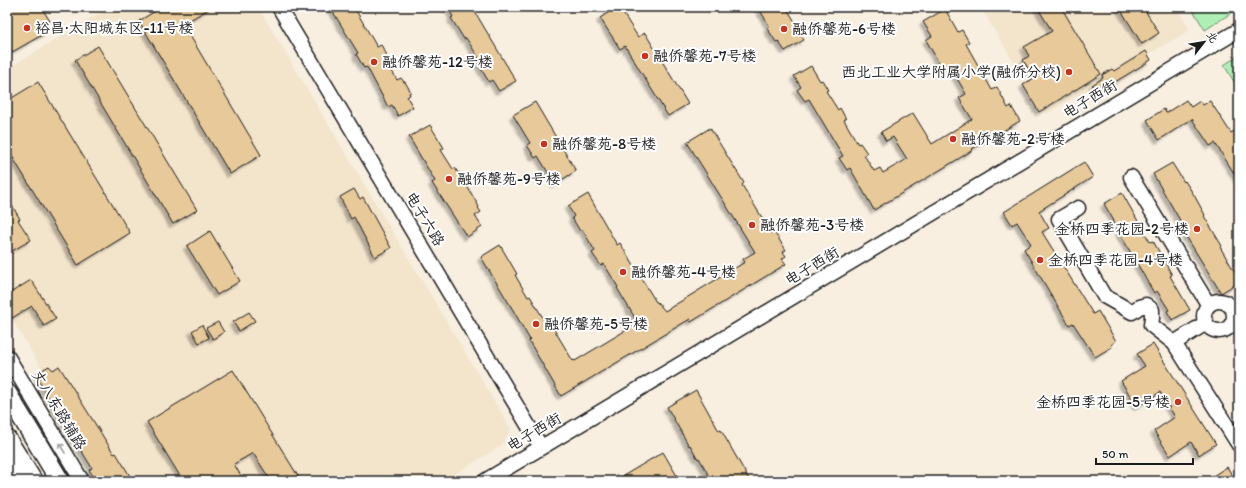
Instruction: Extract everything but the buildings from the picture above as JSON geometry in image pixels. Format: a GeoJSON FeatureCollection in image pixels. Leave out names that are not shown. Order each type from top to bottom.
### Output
{"type":"FeatureCollection","features":[{"type":"Feature","properties":{"kind":"main road"},"geometry":{"type":"LineString","coordinates":[[7,394],[60,481]]}},
{"type":"Feature","properties":{"kind":"main road"},"geometry":{"type":"LineString","coordinates":[[7,438],[32,481]]}},
{"type":"Feature","properties":{"kind":"street","name":"电子六路"},"geometry":{"type":"LineString","coordinates":[[279,7],[541,447]]}},
{"type":"Feature","properties":{"kind":"street","name":"电子西街"},"geometry":{"type":"LineString","coordinates":[[485,481],[1239,30]]}},
{"type":"Feature","properties":{"kind":"street"},"geometry":{"type":"LineString","coordinates":[[1131,177],[1208,304]]}},
{"type":"Feature","properties":{"kind":"street"},"geometry":{"type":"LineString","coordinates":[[1078,208],[1059,219],[1104,296],[1132,312],[1139,307],[1146,306],[1152,310],[1151,325],[1174,343],[1239,445]]}},
{"type":"Feature","properties":{"kind":"street"},"geometry":{"type":"LineString","coordinates":[[1215,301],[1224,301],[1229,303],[1234,310],[1235,316],[1232,325],[1228,329],[1216,331],[1209,328],[1206,323],[1204,312],[1208,304],[1215,301]]}},
{"type":"Feature","properties":{"kind":"street"},"geometry":{"type":"LineString","coordinates":[[1174,343],[1206,323]]}},
{"type":"Feature","properties":{"kind":"street","name":"丈八东路辅路"},"geometry":{"type":"LineString","coordinates":[[7,356],[82,481]]}},
{"type":"Feature","properties":{"kind":"street"},"geometry":{"type":"LineString","coordinates":[[7,467],[15,481]]}},
{"type":"Feature","properties":{"kind":"shaded area"},"geometry":{"type":"Polygon","coordinates":[[[109,7],[258,7],[511,429],[501,446],[443,481],[109,481],[7,311],[7,69],[109,7]]]}},
{"type":"Feature","properties":{"kind":"shaded area","name":"西北工业大学附属小学(融侨分校)"},"geometry":{"type":"Polygon","coordinates":[[[980,7],[1176,7],[1190,30],[1046,114],[980,7]]]}},
{"type":"Feature","properties":{"kind":"green space"},"geometry":{"type":"Polygon","coordinates":[[[1191,7],[1239,7],[1239,8],[1205,30],[1191,7]]]}},
{"type":"Feature","properties":{"kind":"green space"},"geometry":{"type":"Polygon","coordinates":[[[1239,55],[1239,90],[1224,65],[1239,55]]]}},
{"type":"Feature","properties":{"kind":"place","name":"裕昌·太阳城东区-11号楼"},"geometry":{"type":"Point","coordinates":[27,28]}},
{"type":"Feature","properties":{"kind":"place","name":"融侨馨苑-6号楼"},"geometry":{"type":"Point","coordinates":[784,29]}},
{"type":"Feature","properties":{"kind":"place","name":"融侨馨苑-7号楼"},"geometry":{"type":"Point","coordinates":[645,56]}},
{"type":"Feature","properties":{"kind":"place","name":"融侨馨苑-12号楼"},"geometry":{"type":"Point","coordinates":[374,62]}},
{"type":"Feature","properties":{"kind":"place","name":"西北工业大学附属小学(融侨分校)"},"geometry":{"type":"Point","coordinates":[1069,72]}},
{"type":"Feature","properties":{"kind":"place","name":"融侨馨苑-2号楼"},"geometry":{"type":"Point","coordinates":[953,139]}},
{"type":"Feature","properties":{"kind":"place","name":"融侨馨苑-8号楼"},"geometry":{"type":"Point","coordinates":[544,144]}},
{"type":"Feature","properties":{"kind":"place","name":"融侨馨苑-9号楼"},"geometry":{"type":"Point","coordinates":[449,179]}},
{"type":"Feature","properties":{"kind":"place","name":"融侨馨苑-3号楼"},"geometry":{"type":"Point","coordinates":[752,225]}},
{"type":"Feature","properties":{"kind":"place","name":"金桥四季花园-2号楼"},"geometry":{"type":"Point","coordinates":[1197,229]}},
{"type":"Feature","properties":{"kind":"place","name":"金桥四季花园-4号楼"},"geometry":{"type":"Point","coordinates":[1040,260]}},
{"type":"Feature","properties":{"kind":"place","name":"融侨馨苑-4号楼"},"geometry":{"type":"Point","coordinates":[623,272]}},
{"type":"Feature","properties":{"kind":"place","name":"融侨馨苑-5号楼"},"geometry":{"type":"Point","coordinates":[536,324]}},
{"type":"Feature","properties":{"kind":"place","name":"金桥四季花园-5号楼"},"geometry":{"type":"Point","coordinates":[1178,402]}}]}
